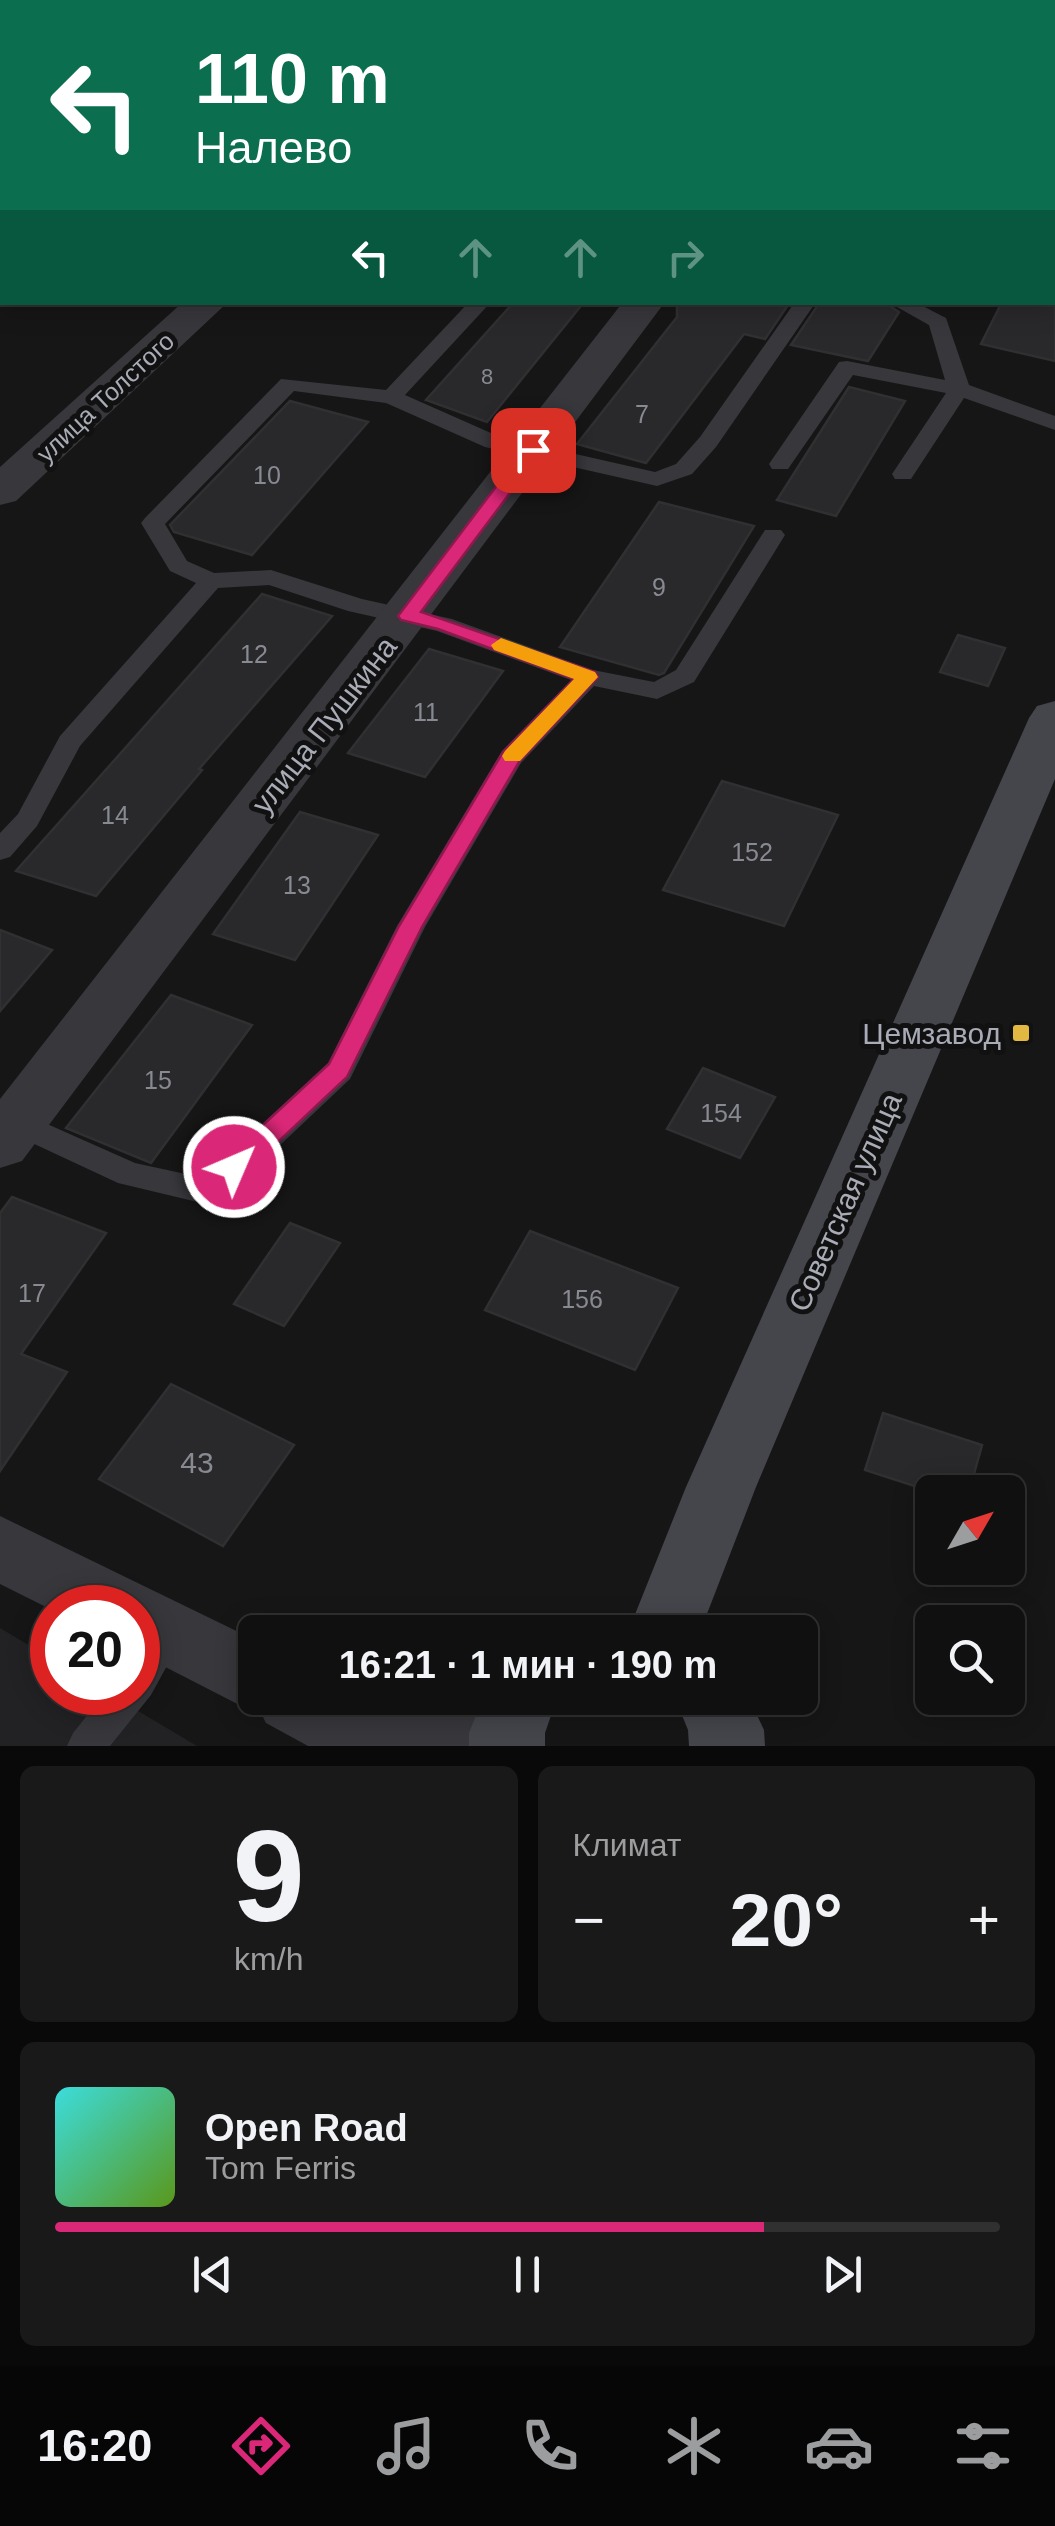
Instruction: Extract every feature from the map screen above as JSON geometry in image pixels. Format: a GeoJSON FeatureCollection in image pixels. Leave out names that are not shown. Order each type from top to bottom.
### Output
{"type":"FeatureCollection","features":[{"type":"Feature","properties":{"kind":"main road","name":"Советская улица"},"geometry":{"type":"LineString","coordinates":[[671,1615],[721,1486],[1055,718]]}},
{"type":"Feature","properties":{"kind":"main road"},"geometry":{"type":"LineString","coordinates":[[719,1715],[727,1746]]}},
{"type":"Feature","properties":{"kind":"street","name":"улица Толстого"},"geometry":{"type":"LineString","coordinates":[[0,491],[205,305]]}},
{"type":"Feature","properties":{"kind":"street","name":"улица Пушкина"},"geometry":{"type":"LineString","coordinates":[[6,1127],[408,616],[643,305]]}},
{"type":"Feature","properties":{"kind":"street"},"geometry":{"type":"LineString","coordinates":[[0,1548],[61,1585]]}},
{"type":"Feature","properties":{"kind":"street"},"geometry":{"type":"LineString","coordinates":[[160,1641],[238,1671]]}},
{"type":"Feature","properties":{"kind":"street"},"geometry":{"type":"LineString","coordinates":[[324,1715],[370,1740],[511,1726]]}},
{"type":"Feature","properties":{"kind":"lane"},"geometry":{"type":"LineString","coordinates":[[390,397],[477,305]]}},
{"type":"Feature","properties":{"kind":"lane"},"geometry":{"type":"LineString","coordinates":[[772,535],[685,676],[657,691],[588,677],[443,624],[358,606],[271,577],[211,582],[178,566],[154,522],[289,384],[390,397],[493,442],[657,478],[684,468],[708,442],[804,305]]}},
{"type":"Feature","properties":{"kind":"lane"},"geometry":{"type":"LineString","coordinates":[[903,474],[959,389],[939,322],[904,305]]}},
{"type":"Feature","properties":{"kind":"lane"},"geometry":{"type":"LineString","coordinates":[[780,464],[846,366],[959,389],[1055,422]]}},
{"type":"Feature","properties":{"kind":"lane"},"geometry":{"type":"LineString","coordinates":[[0,850],[28,820],[69,742],[211,582]]}},
{"type":"Feature","properties":{"kind":"lane"},"geometry":{"type":"LineString","coordinates":[[6,1127],[129,1174],[210,1192],[338,1071],[411,926],[511,757],[588,677]]}},
{"type":"Feature","properties":{"kind":"lane"},"geometry":{"type":"LineString","coordinates":[[86,1746],[111,1715]]}},
{"type":"Feature","properties":{"kind":"shaded area"},"geometry":{"type":"Polygon","coordinates":[[[0,1628],[30,1646],[30,1715],[145,1715],[197,1746],[0,1746],[0,1628]]]}},
{"type":"Feature","properties":{"kind":"building"},"geometry":{"type":"Polygon","coordinates":[[[511,305],[582,305],[487,422],[426,400],[511,305]]]}},
{"type":"Feature","properties":{"kind":"building"},"geometry":{"type":"Polygon","coordinates":[[[677,305],[788,305],[765,339],[744,334],[646,463],[577,444],[677,317],[677,305]]]}},
{"type":"Feature","properties":{"kind":"building"},"geometry":{"type":"Polygon","coordinates":[[[818,305],[888,305],[899,312],[868,361],[791,345],[818,305]]]}},
{"type":"Feature","properties":{"kind":"building"},"geometry":{"type":"Polygon","coordinates":[[[1000,305],[1055,305],[1055,361],[981,344],[1000,305]]]}},
{"type":"Feature","properties":{"kind":"building"},"geometry":{"type":"Polygon","coordinates":[[[849,387],[905,401],[836,516],[777,500],[849,387]]]}},
{"type":"Feature","properties":{"kind":"building"},"geometry":{"type":"Polygon","coordinates":[[[290,401],[368,422],[252,555],[174,532],[170,525],[290,401]]]}},
{"type":"Feature","properties":{"kind":"building"},"geometry":{"type":"Polygon","coordinates":[[[659,502],[754,526],[664,673],[659,675],[560,647],[659,502]]]}},
{"type":"Feature","properties":{"kind":"building"},"geometry":{"type":"Polygon","coordinates":[[[262,594],[332,616],[199,769],[202,770],[96,896],[16,871],[262,594]]]}},
{"type":"Feature","properties":{"kind":"building"},"geometry":{"type":"Polygon","coordinates":[[[958,635],[1005,648],[988,686],[940,672],[958,635]]]}},
{"type":"Feature","properties":{"kind":"building"},"geometry":{"type":"Polygon","coordinates":[[[429,649],[503,671],[425,777],[348,753],[429,649]]]}},
{"type":"Feature","properties":{"kind":"building"},"geometry":{"type":"Polygon","coordinates":[[[722,781],[838,815],[784,926],[663,890],[722,781]]]}},
{"type":"Feature","properties":{"kind":"building"},"geometry":{"type":"Polygon","coordinates":[[[300,812],[378,835],[295,960],[213,934],[300,812]]]}},
{"type":"Feature","properties":{"kind":"building"},"geometry":{"type":"Polygon","coordinates":[[[0,930],[52,950],[0,1011],[0,930]]]}},
{"type":"Feature","properties":{"kind":"building"},"geometry":{"type":"Polygon","coordinates":[[[171,995],[252,1025],[151,1163],[66,1128],[171,995]]]}},
{"type":"Feature","properties":{"kind":"building"},"geometry":{"type":"Polygon","coordinates":[[[703,1068],[775,1097],[740,1158],[667,1129],[703,1068]]]}},
{"type":"Feature","properties":{"kind":"building"},"geometry":{"type":"Polygon","coordinates":[[[12,1197],[106,1233],[21,1354],[67,1372],[0,1471],[0,1213],[12,1197]]]}},
{"type":"Feature","properties":{"kind":"building"},"geometry":{"type":"Polygon","coordinates":[[[290,1223],[340,1243],[284,1326],[234,1304],[290,1223]]]}},
{"type":"Feature","properties":{"kind":"building"},"geometry":{"type":"Polygon","coordinates":[[[530,1231],[678,1288],[635,1370],[485,1310],[530,1231]]]}},
{"type":"Feature","properties":{"kind":"building"},"geometry":{"type":"Polygon","coordinates":[[[171,1384],[294,1445],[223,1546],[99,1479],[171,1384]]]}},
{"type":"Feature","properties":{"kind":"building"},"geometry":{"type":"Polygon","coordinates":[[[883,1413],[982,1445],[974,1475],[915,1475],[915,1486],[865,1470],[883,1413]]]}},
{"type":"Feature","properties":{"kind":"slow traffic"},"geometry":{"type":"LineString","coordinates":[[501,645],[588,677],[512,756]]}},
{"type":"Feature","properties":{"kind":"place","name":"Цемзавод"},"geometry":{"type":"Point","coordinates":[1021,1033]}},
{"type":"Feature","properties":{"kind":"route"},"geometry":{"type":"LineString","coordinates":[[234,1167],[338,1071],[411,926],[511,757],[588,677],[443,624],[408,616],[533,450]]}}]}
